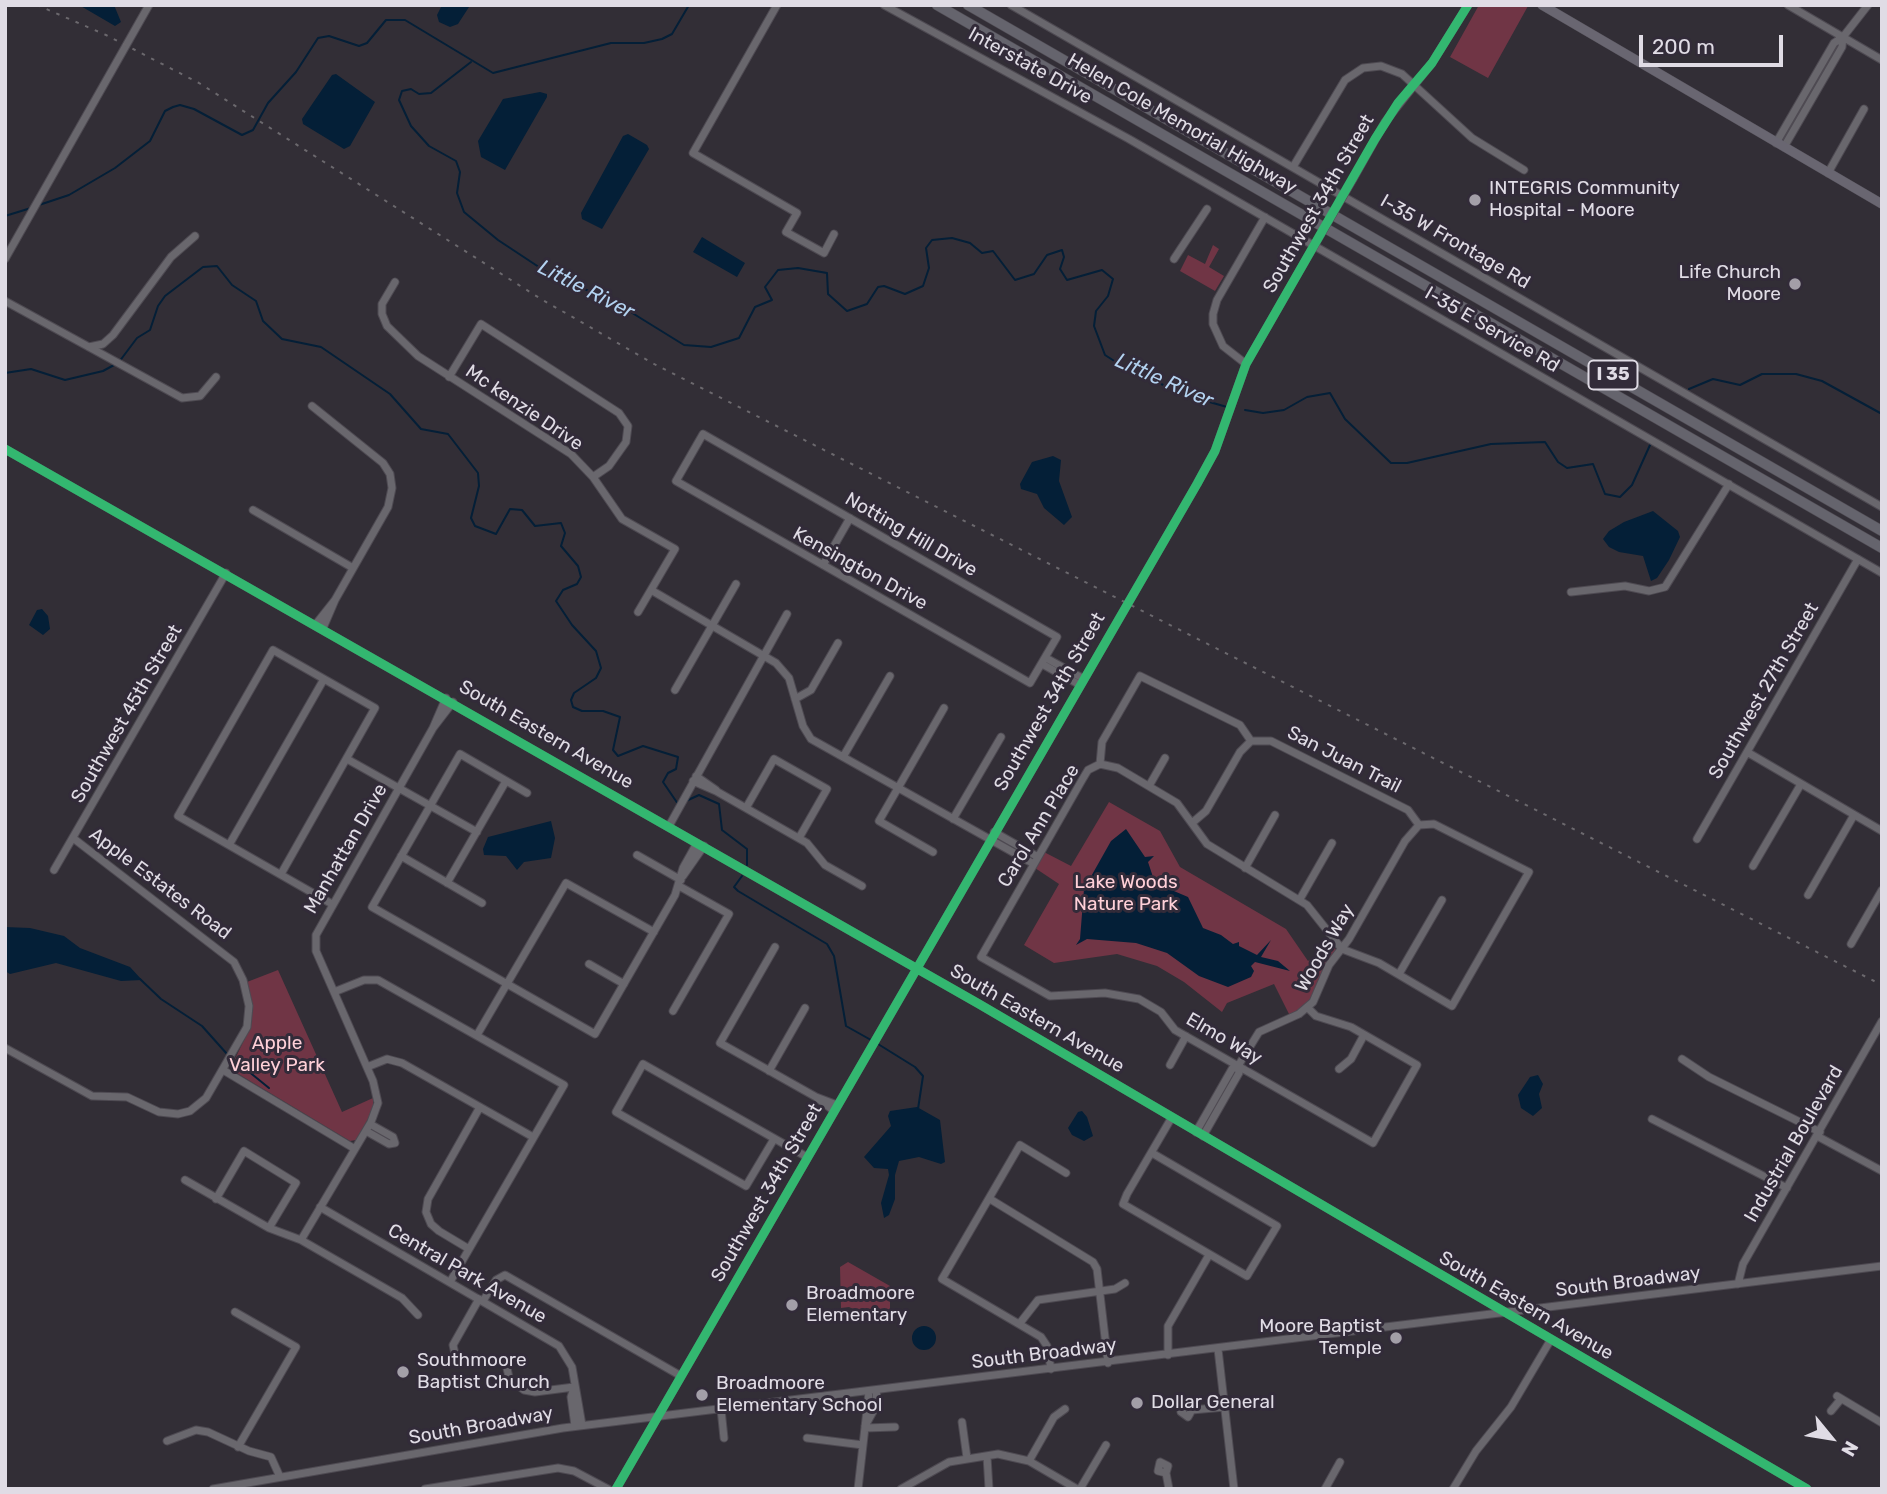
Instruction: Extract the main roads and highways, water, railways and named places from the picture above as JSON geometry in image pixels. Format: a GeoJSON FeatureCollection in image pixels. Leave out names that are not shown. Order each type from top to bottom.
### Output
{"type":"FeatureCollection","features":[{"type":"Feature","properties":{"kind":"highway","name":"Helen Cole Memorial Highway"},"geometry":{"type":"LineString","coordinates":[[937,5],[1882,548]]}},
{"type":"Feature","properties":{"kind":"highway","name":"Helen Cole Memorial Highway"},"geometry":{"type":"LineString","coordinates":[[968,5],[1882,531]]}},
{"type":"Feature","properties":{"kind":"main road"},"geometry":{"type":"LineString","coordinates":[[1542,5],[1882,204]]}},
{"type":"Feature","properties":{"kind":"water"},"geometry":{"type":"Polygon","coordinates":[[[79,5],[114,5],[121,22],[115,26],[79,5]]]}},
{"type":"Feature","properties":{"kind":"water"},"geometry":{"type":"Polygon","coordinates":[[[442,5],[469,7],[458,24],[450,27],[439,22],[437,15],[442,5]]]}},
{"type":"Feature","properties":{"kind":"water"},"geometry":{"type":"Polygon","coordinates":[[[336,74],[375,102],[350,146],[344,149],[303,124],[302,119],[332,75],[336,74]]]}},
{"type":"Feature","properties":{"kind":"water"},"geometry":{"type":"Polygon","coordinates":[[[540,92],[547,94],[547,97],[505,170],[481,157],[478,141],[503,99],[540,92]]]}},
{"type":"Feature","properties":{"kind":"water"},"geometry":{"type":"Polygon","coordinates":[[[628,134],[649,149],[602,229],[582,219],[581,213],[623,136],[628,134]]]}},
{"type":"Feature","properties":{"kind":"water"},"geometry":{"type":"Polygon","coordinates":[[[702,237],[745,263],[737,277],[693,252],[702,237]]]}},
{"type":"Feature","properties":{"kind":"water"},"geometry":{"type":"Polygon","coordinates":[[[1053,456],[1061,460],[1059,481],[1072,517],[1064,525],[1044,508],[1037,494],[1021,489],[1020,484],[1032,462],[1053,456]]]}},
{"type":"Feature","properties":{"kind":"water"},"geometry":{"type":"Polygon","coordinates":[[[1653,511],[1678,531],[1680,537],[1669,560],[1657,578],[1651,581],[1643,556],[1619,552],[1609,547],[1603,539],[1609,531],[1624,522],[1653,511]]]}},
{"type":"Feature","properties":{"kind":"water"},"geometry":{"type":"Polygon","coordinates":[[[42,609],[48,616],[50,629],[43,635],[29,625],[37,610],[42,609]]]}},
{"type":"Feature","properties":{"kind":"water"},"geometry":{"type":"Polygon","coordinates":[[[551,821],[555,838],[551,858],[524,862],[517,870],[506,856],[484,855],[483,849],[488,837],[551,821]]]}},
{"type":"Feature","properties":{"kind":"water"},"geometry":{"type":"Polygon","coordinates":[[[1126,829],[1145,857],[1154,856],[1148,862],[1155,883],[1188,897],[1203,928],[1221,935],[1233,944],[1239,942],[1239,946],[1257,955],[1271,940],[1261,957],[1278,961],[1290,971],[1255,962],[1251,966],[1254,971],[1251,977],[1228,987],[1199,976],[1167,953],[1136,943],[1087,939],[1076,945],[1080,939],[1084,889],[1111,841],[1126,829]]]}},
{"type":"Feature","properties":{"kind":"water"},"geometry":{"type":"Polygon","coordinates":[[[5,927],[30,928],[64,936],[80,948],[130,967],[142,980],[121,981],[56,963],[10,974],[5,971],[5,927]]]}},
{"type":"Feature","properties":{"kind":"water"},"geometry":{"type":"Polygon","coordinates":[[[1538,1075],[1543,1084],[1539,1094],[1542,1108],[1533,1116],[1521,1108],[1518,1095],[1530,1077],[1538,1075]]]}},
{"type":"Feature","properties":{"kind":"water"},"geometry":{"type":"Polygon","coordinates":[[[917,1107],[940,1120],[945,1162],[941,1164],[919,1157],[899,1161],[895,1175],[895,1199],[889,1215],[884,1218],[881,1203],[889,1175],[888,1169],[874,1168],[864,1157],[891,1126],[888,1116],[890,1111],[917,1107]]]}},
{"type":"Feature","properties":{"kind":"water"},"geometry":{"type":"Polygon","coordinates":[[[1082,1111],[1087,1117],[1093,1136],[1084,1141],[1072,1135],[1068,1128],[1078,1112],[1082,1111]]]}},
{"type":"Feature","properties":{"kind":"water"},"geometry":{"type":"Polygon","coordinates":[[[924,1326],[933,1329],[936,1338],[933,1347],[924,1350],[915,1347],[912,1338],[915,1329],[924,1326]]]}},
{"type":"Feature","properties":{"kind":"waterway","name":"Little River"},"geometry":{"type":"LineString","coordinates":[[39,205],[69,195],[115,168],[150,141],[165,111],[173,107],[180,105],[194,109],[242,135],[253,130],[268,103],[296,72],[318,38],[329,36],[359,46],[367,43],[386,20],[405,20],[493,73],[611,43],[644,43],[662,39],[672,34],[689,5]]}},
{"type":"Feature","properties":{"kind":"waterway","name":"Little River"},"geometry":{"type":"LineString","coordinates":[[471,62],[431,93],[419,94],[411,89],[402,91],[399,100],[411,126],[429,146],[456,161],[460,172],[457,193],[464,212],[498,240],[557,279],[608,298],[684,345],[711,347],[739,338],[755,307],[772,300],[765,287],[778,270],[798,268],[827,273],[828,294],[847,311],[867,304],[878,287],[884,286],[905,294],[923,286],[929,268],[926,248],[932,240],[952,238],[970,243],[982,253],[993,251],[1015,280],[1034,274],[1047,255],[1062,250],[1064,257],[1060,269],[1067,280],[1102,270],[1113,279],[1108,296],[1096,311],[1094,326],[1105,355],[1122,366],[1185,395],[1227,407]]}},
{"type":"Feature","properties":{"kind":"waterway","name":"Little River"},"geometry":{"type":"LineString","coordinates":[[5,216],[31,208]]}},
{"type":"Feature","properties":{"kind":"waterway"},"geometry":{"type":"LineString","coordinates":[[119,362],[137,338],[150,330],[158,306],[165,296],[203,267],[217,266],[232,285],[256,301],[263,321],[282,339],[321,347],[390,394],[421,429],[448,434],[478,473],[479,486],[471,518],[475,526],[496,534],[510,509],[522,510],[535,526],[561,523],[565,533],[561,546],[578,566],[581,577],[577,584],[563,590],[556,601],[572,625],[596,651],[601,668],[596,678],[574,693],[571,700],[573,707],[582,711],[603,711],[620,717],[613,750],[618,756],[643,746],[678,757],[676,769],[668,773],[663,782],[678,804]]}},
{"type":"Feature","properties":{"kind":"waterway"},"geometry":{"type":"LineString","coordinates":[[5,373],[31,369],[65,380],[103,371],[114,365]]}},
{"type":"Feature","properties":{"kind":"waterway","name":"Little River"},"geometry":{"type":"LineString","coordinates":[[1689,389],[1713,379],[1740,385],[1762,374],[1796,374],[1822,381],[1882,414]]}},
{"type":"Feature","properties":{"kind":"waterway","name":"Little River"},"geometry":{"type":"LineString","coordinates":[[1245,410],[1263,413],[1284,410],[1307,397],[1330,393],[1345,419],[1391,463],[1407,463],[1491,444],[1545,442],[1558,462],[1567,468],[1593,464],[1605,494],[1620,497],[1632,485],[1650,445]]}},
{"type":"Feature","properties":{"kind":"waterway"},"geometry":{"type":"LineString","coordinates":[[686,801],[699,795],[719,804],[722,830],[747,849],[747,865]]}},
{"type":"Feature","properties":{"kind":"waterway"},"geometry":{"type":"LineString","coordinates":[[742,876],[734,887],[738,891],[827,944],[834,956],[846,1026],[871,1040]]}},
{"type":"Feature","properties":{"kind":"waterway"},"geometry":{"type":"LineString","coordinates":[[140,979],[161,999],[202,1026],[227,1054]]}},
{"type":"Feature","properties":{"kind":"waterway"},"geometry":{"type":"LineString","coordinates":[[878,1044],[915,1067],[923,1076],[918,1109]]}},
{"type":"Feature","properties":{"kind":"waterway"},"geometry":{"type":"LineString","coordinates":[[232,1058],[269,1088]]}},
{"type":"Feature","properties":{"kind":"railway"},"geometry":{"type":"LineString","coordinates":[[37,5],[106,35],[199,83],[541,299],[656,365],[1882,985]]}},
{"type":"Feature","properties":{"kind":"place","name":"INTEGRIS Community Hospital - Moore"},"geometry":{"type":"Point","coordinates":[1475,200]}},
{"type":"Feature","properties":{"kind":"place","name":"Life Church Moore"},"geometry":{"type":"Point","coordinates":[1795,284]}},
{"type":"Feature","properties":{"kind":"place","name":"Broadmoore Elementary"},"geometry":{"type":"Point","coordinates":[792,1305]}},
{"type":"Feature","properties":{"kind":"place","name":"Moore Baptist Temple"},"geometry":{"type":"Point","coordinates":[1396,1338]}},
{"type":"Feature","properties":{"kind":"place","name":"Southmoore Baptist Church"},"geometry":{"type":"Point","coordinates":[403,1372]}},
{"type":"Feature","properties":{"kind":"place","name":"Broadmoore Elementary School"},"geometry":{"type":"Point","coordinates":[702,1395]}},
{"type":"Feature","properties":{"kind":"place","name":"Dollar General"},"geometry":{"type":"Point","coordinates":[1137,1403]}},
{"type":"Feature","properties":{"kind":"park label","name":"Lake Woods Nature Park"},"geometry":{"type":"Point","coordinates":[1126,894]}},
{"type":"Feature","properties":{"kind":"park label","name":"Apple Valley Park"},"geometry":{"type":"Point","coordinates":[277,1055]}}]}
